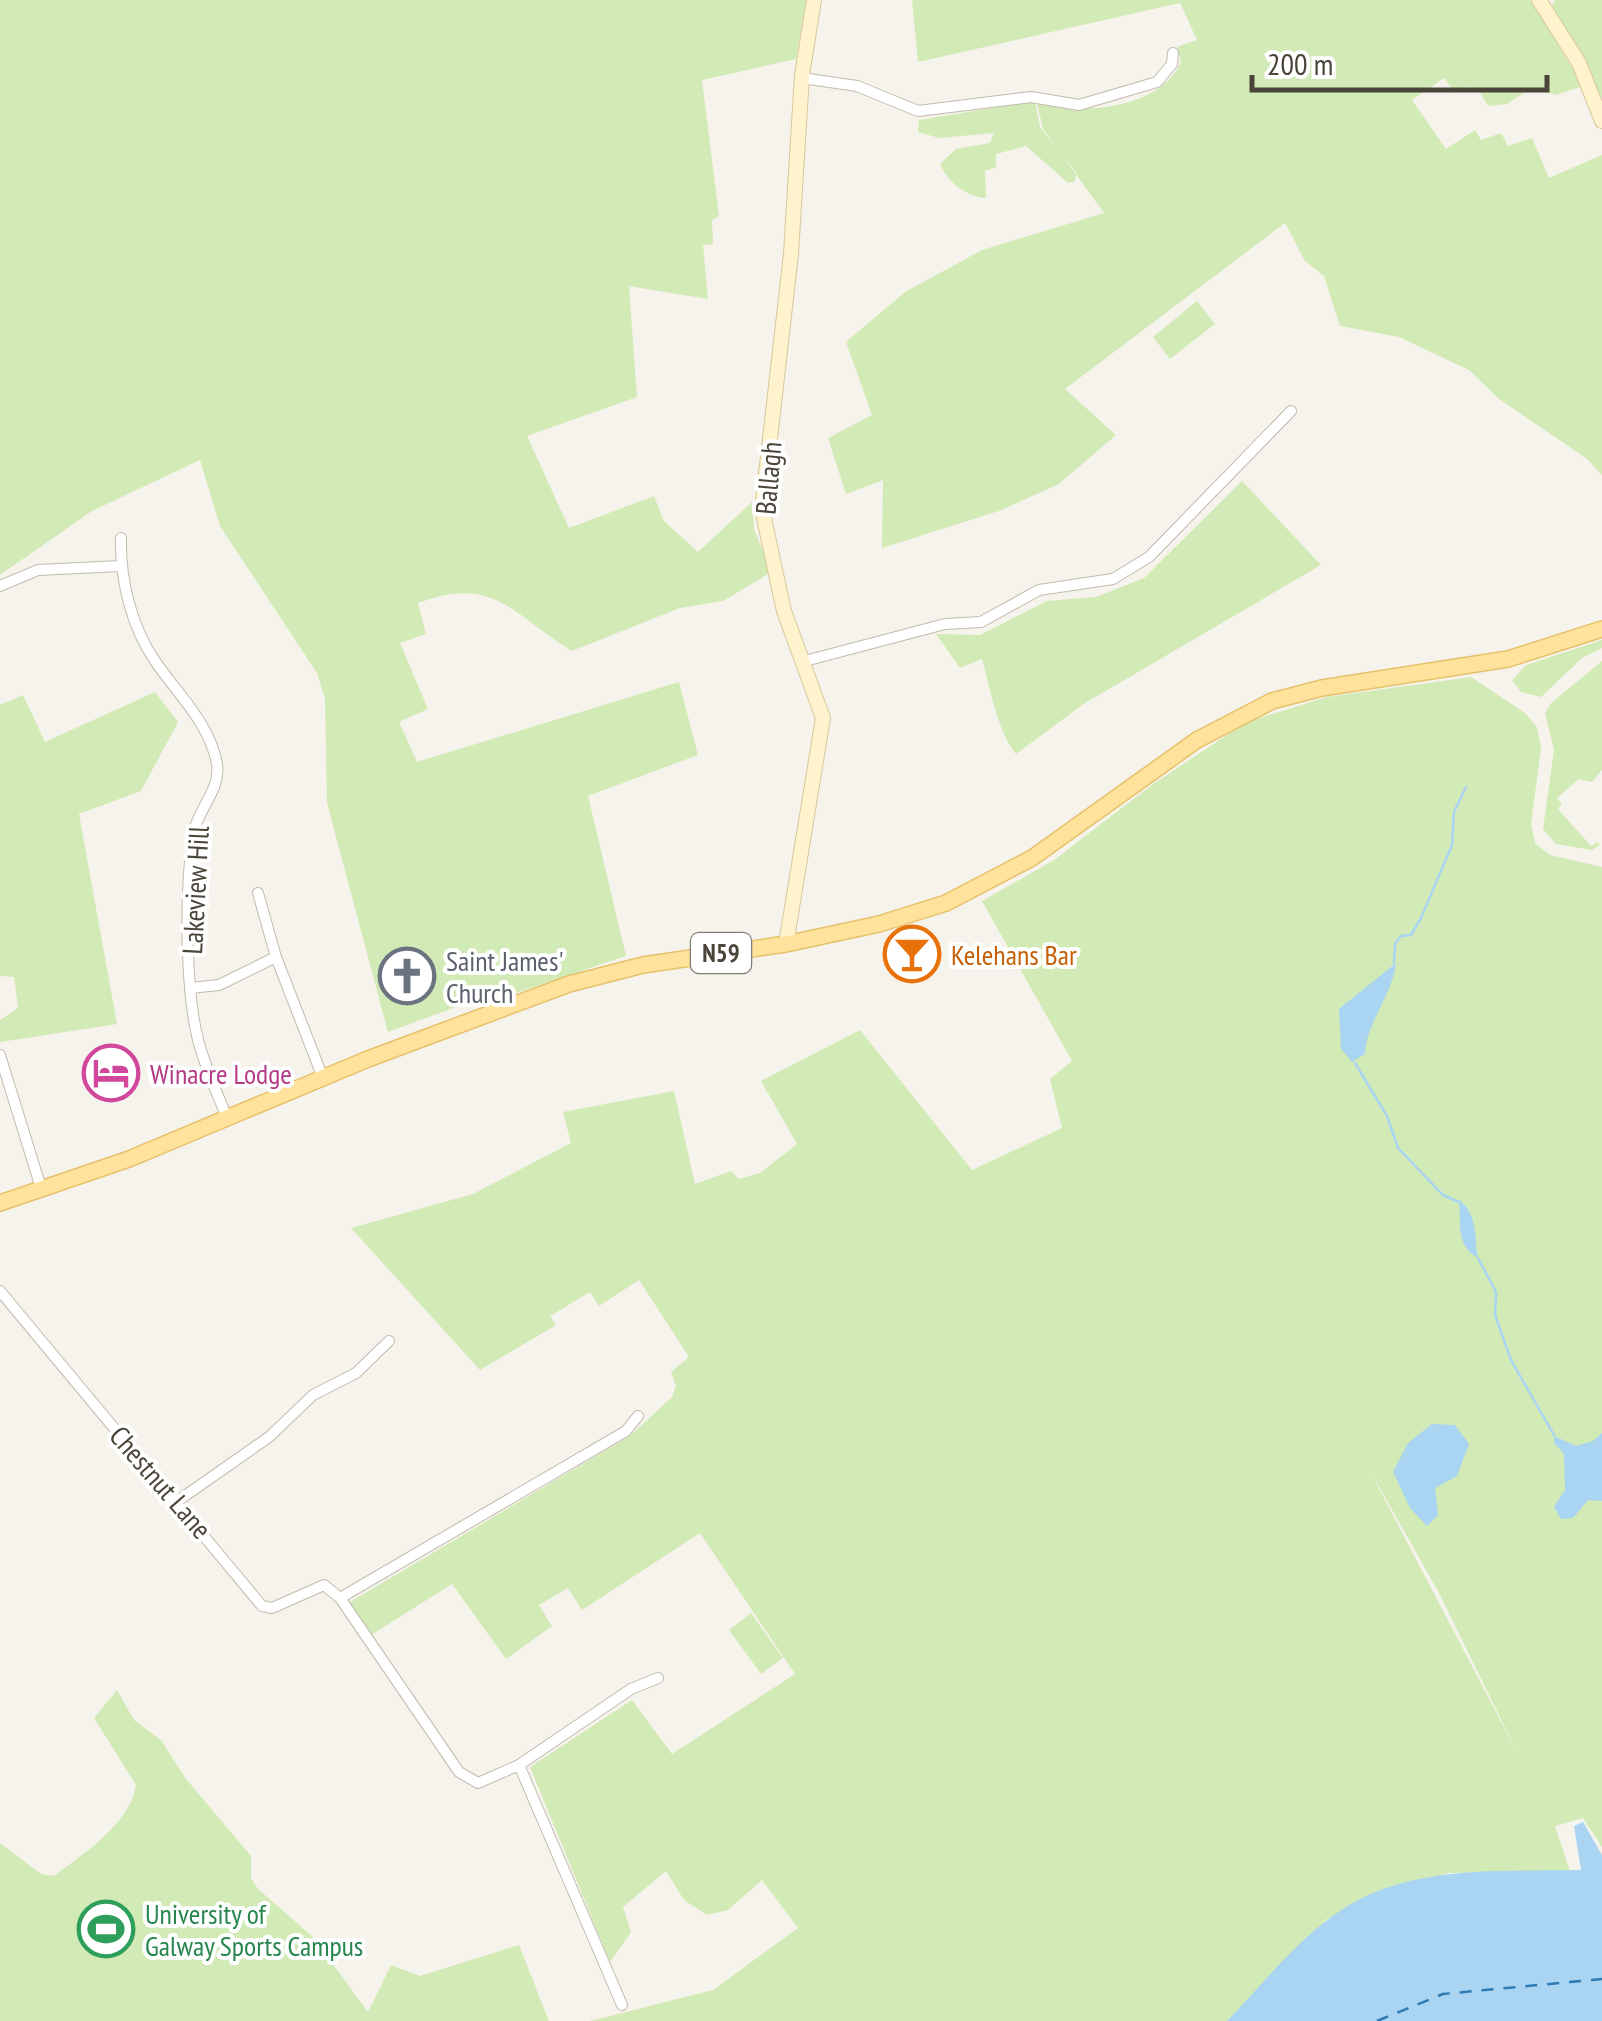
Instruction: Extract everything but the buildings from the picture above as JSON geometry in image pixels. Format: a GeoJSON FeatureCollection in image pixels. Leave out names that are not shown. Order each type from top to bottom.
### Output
{"type":"FeatureCollection","features":[{"type":"Feature","properties":{"kind":"main road","name":"N59"},"geometry":{"type":"LineString","coordinates":[[0,1202],[128,1159],[447,1028],[606,974],[786,944],[939,906],[1048,849],[1197,740],[1256,707],[1322,688],[1522,656],[1602,629]]}},
{"type":"Feature","properties":{"kind":"street","name":"Ballagh"},"geometry":{"type":"LineString","coordinates":[[786,944],[824,730],[822,710],[779,594],[762,509],[786,304],[802,78],[814,0]]}},
{"type":"Feature","properties":{"kind":"street"},"geometry":{"type":"LineString","coordinates":[[1542,1],[1578,63],[1602,121]]}},
{"type":"Feature","properties":{"kind":"street"},"geometry":{"type":"LineString","coordinates":[[802,78],[857,86],[918,111],[1031,96],[1079,105],[1157,82],[1172,64],[1172,53]]}},
{"type":"Feature","properties":{"kind":"street"},"geometry":{"type":"LineString","coordinates":[[802,662],[945,624],[980,622],[1039,590],[1088,585],[1125,574],[1149,557],[1291,410]]}},
{"type":"Feature","properties":{"kind":"street","name":"Lakeview Hill"},"geometry":{"type":"LineString","coordinates":[[122,538],[120,566],[147,647],[202,726],[218,769],[216,786],[194,830],[190,988],[198,1042],[227,1118]]}},
{"type":"Feature","properties":{"kind":"street"},"geometry":{"type":"LineString","coordinates":[[0,586],[38,570],[120,566]]}},
{"type":"Feature","properties":{"kind":"street"},"geometry":{"type":"LineString","coordinates":[[258,893],[276,957],[323,1078]]}},
{"type":"Feature","properties":{"kind":"street"},"geometry":{"type":"LineString","coordinates":[[190,988],[219,985],[276,957]]}},
{"type":"Feature","properties":{"kind":"street"},"geometry":{"type":"LineString","coordinates":[[0,1055],[41,1188]]}},
{"type":"Feature","properties":{"kind":"street","name":"Chestnut Lane"},"geometry":{"type":"LineString","coordinates":[[0,1291],[266,1608],[316,1585],[324,1585],[340,1598]]}},
{"type":"Feature","properties":{"kind":"street"},"geometry":{"type":"LineString","coordinates":[[179,1500],[269,1437],[313,1395],[356,1372],[389,1341]]}},
{"type":"Feature","properties":{"kind":"street"},"geometry":{"type":"LineString","coordinates":[[638,1416],[626,1431],[340,1598],[459,1772],[478,1783],[519,1765],[630,1689],[658,1678]]}},
{"type":"Feature","properties":{"kind":"street"},"geometry":{"type":"LineString","coordinates":[[519,1765],[622,2005]]}},
{"type":"Feature","properties":{"kind":"green space"},"geometry":{"type":"Polygon","coordinates":[[[0,0],[806,0],[796,59],[702,80],[719,216],[712,220],[713,244],[703,245],[708,299],[629,286],[637,397],[527,436],[569,528],[654,496],[664,521],[698,552],[752,502],[754,529],[769,566],[768,574],[723,601],[680,608],[572,651],[501,603],[466,593],[418,603],[426,634],[400,643],[428,709],[399,722],[417,762],[679,682],[698,755],[588,796],[626,956],[492,1001],[489,995],[388,1032],[327,803],[325,699],[317,673],[220,526],[200,460],[92,511],[0,575],[0,0]]]}},
{"type":"Feature","properties":{"kind":"green space"},"geometry":{"type":"Polygon","coordinates":[[[912,0],[1531,0],[1583,86],[1556,95],[1530,89],[1507,104],[1488,106],[1478,89],[1471,92],[1466,87],[1455,93],[1444,78],[1412,100],[1446,149],[1475,130],[1481,140],[1501,133],[1508,146],[1532,138],[1549,178],[1602,155],[1602,475],[1586,458],[1499,399],[1469,370],[1399,337],[1340,326],[1324,276],[1305,261],[1285,223],[1065,389],[1116,435],[1059,484],[999,511],[882,548],[883,480],[846,494],[828,438],[872,415],[846,342],[905,292],[982,250],[1104,213],[1043,129],[1037,103],[1096,108],[1137,99],[1170,78],[1181,62],[1177,47],[1197,40],[1180,3],[918,62],[912,0]]]}},
{"type":"Feature","properties":{"kind":"green space"},"geometry":{"type":"Polygon","coordinates":[[[1555,0],[1602,0],[1602,98],[1552,5],[1555,0]]]}},
{"type":"Feature","properties":{"kind":"green space"},"geometry":{"type":"Polygon","coordinates":[[[1035,101],[1040,127],[1077,174],[1074,182],[1068,183],[1026,146],[996,154],[996,167],[985,171],[986,198],[972,195],[953,182],[940,164],[956,149],[990,143],[994,133],[939,138],[918,132],[919,120],[1035,101]]]}},
{"type":"Feature","properties":{"kind":"green space"},"geometry":{"type":"Polygon","coordinates":[[[1197,301],[1215,324],[1170,359],[1153,337],[1197,301]]]}},
{"type":"Feature","properties":{"kind":"green space"},"geometry":{"type":"Polygon","coordinates":[[[1242,481],[1321,565],[1085,703],[1016,754],[999,722],[982,659],[960,668],[936,634],[980,635],[1047,601],[1096,597],[1144,578],[1242,481]]]}},
{"type":"Feature","properties":{"kind":"green space"},"geometry":{"type":"Polygon","coordinates":[[[1602,640],[1602,648],[1582,658],[1541,697],[1521,692],[1512,680],[1526,665],[1602,640]]]}},
{"type":"Feature","properties":{"kind":"green space"},"geometry":{"type":"Polygon","coordinates":[[[1602,661],[1602,770],[1592,782],[1579,779],[1557,798],[1562,804],[1558,809],[1591,846],[1598,842],[1600,845],[1592,850],[1556,844],[1543,829],[1554,750],[1545,714],[1550,704],[1602,661]]]}},
{"type":"Feature","properties":{"kind":"green space"},"geometry":{"type":"Polygon","coordinates":[[[1471,677],[1525,713],[1537,727],[1541,749],[1531,824],[1535,843],[1550,855],[1602,867],[1602,1847],[1583,1818],[1555,1826],[1570,1871],[1448,1873],[1327,1919],[1227,2021],[590,2021],[713,1990],[798,1928],[762,1880],[728,1910],[707,1915],[684,1900],[666,1871],[623,1907],[631,1932],[610,1962],[530,1767],[632,1700],[672,1754],[795,1674],[700,1533],[582,1610],[568,1588],[539,1605],[552,1626],[506,1659],[452,1584],[371,1635],[350,1602],[630,1436],[672,1397],[676,1386],[671,1372],[689,1357],[639,1280],[599,1306],[590,1292],[550,1316],[556,1325],[480,1370],[351,1228],[473,1194],[571,1143],[563,1112],[674,1091],[695,1184],[731,1171],[739,1179],[760,1173],[797,1144],[761,1081],[860,1030],[972,1170],[1062,1128],[1050,1079],[1072,1061],[982,901],[1054,860],[1153,784],[1247,722],[1327,697],[1471,677]],[[1373,1476],[1519,1756],[1439,1593],[1373,1476]]]}},
{"type":"Feature","properties":{"kind":"green space"},"geometry":{"type":"Polygon","coordinates":[[[155,692],[178,722],[141,791],[79,814],[117,1024],[0,1042],[0,1020],[18,1008],[14,977],[0,976],[0,705],[23,695],[45,742],[155,692]]]}},
{"type":"Feature","properties":{"kind":"green space"},"geometry":{"type":"Polygon","coordinates":[[[751,1613],[783,1658],[761,1674],[729,1630],[751,1613]]]}},
{"type":"Feature","properties":{"kind":"green space"},"geometry":{"type":"Polygon","coordinates":[[[117,1690],[134,1720],[161,1740],[186,1779],[251,1856],[251,1878],[258,1889],[313,1937],[368,2012],[391,1965],[420,1976],[519,1945],[549,2021],[0,2021],[0,1843],[41,1874],[54,1876],[104,1837],[125,1812],[136,1785],[94,1718],[117,1690]]]}},
{"type":"Feature","properties":{"kind":"water"},"geometry":{"type":"Polygon","coordinates":[[[1396,963],[1365,1054],[1352,1062],[1341,1049],[1339,1009],[1396,963]]]}},
{"type":"Feature","properties":{"kind":"water"},"geometry":{"type":"Polygon","coordinates":[[[1459,1200],[1472,1219],[1478,1258],[1462,1240],[1459,1200]]]}},
{"type":"Feature","properties":{"kind":"water"},"geometry":{"type":"Polygon","coordinates":[[[1432,1424],[1455,1425],[1469,1444],[1457,1476],[1435,1488],[1438,1515],[1427,1526],[1410,1508],[1393,1472],[1408,1443],[1432,1424]]]}},
{"type":"Feature","properties":{"kind":"water"},"geometry":{"type":"Polygon","coordinates":[[[1602,1433],[1602,1501],[1588,1500],[1573,1518],[1561,1519],[1554,1507],[1565,1490],[1564,1454],[1554,1443],[1554,1436],[1576,1446],[1593,1441],[1602,1433]]]}},
{"type":"Feature","properties":{"kind":"water"},"geometry":{"type":"Polygon","coordinates":[[[1583,1822],[1602,1855],[1602,2021],[1227,2021],[1303,1941],[1358,1900],[1418,1879],[1450,1874],[1581,1870],[1574,1826],[1583,1822]]]}},
{"type":"Feature","properties":{"kind":"waterway"},"geometry":{"type":"LineString","coordinates":[[1394,963],[1395,944],[1401,936],[1411,935],[1421,918],[1452,845],[1454,812],[1466,787]]}},
{"type":"Feature","properties":{"kind":"waterway"},"geometry":{"type":"LineString","coordinates":[[1355,1063],[1387,1116],[1398,1148],[1443,1195],[1461,1203]]}},
{"type":"Feature","properties":{"kind":"waterway"},"geometry":{"type":"LineString","coordinates":[[1478,1258],[1496,1292],[1495,1315],[1511,1360],[1554,1435]]}},
{"type":"Feature","properties":{"kind":"ferry route"},"geometry":{"type":"LineString","coordinates":[[1377,2021],[1443,1994],[1602,1979]]}},
{"type":"Feature","properties":{"kind":"place","name":"Kelehans Bar"},"geometry":{"type":"Point","coordinates":[912,954]}},
{"type":"Feature","properties":{"kind":"place","name":"Saint James' Church"},"geometry":{"type":"Point","coordinates":[407,976]}},
{"type":"Feature","properties":{"kind":"place","name":"Winacre Lodge"},"geometry":{"type":"Point","coordinates":[111,1073]}},
{"type":"Feature","properties":{"kind":"place","name":"University of Galway Sports Campus"},"geometry":{"type":"Point","coordinates":[106,1929]}}]}
